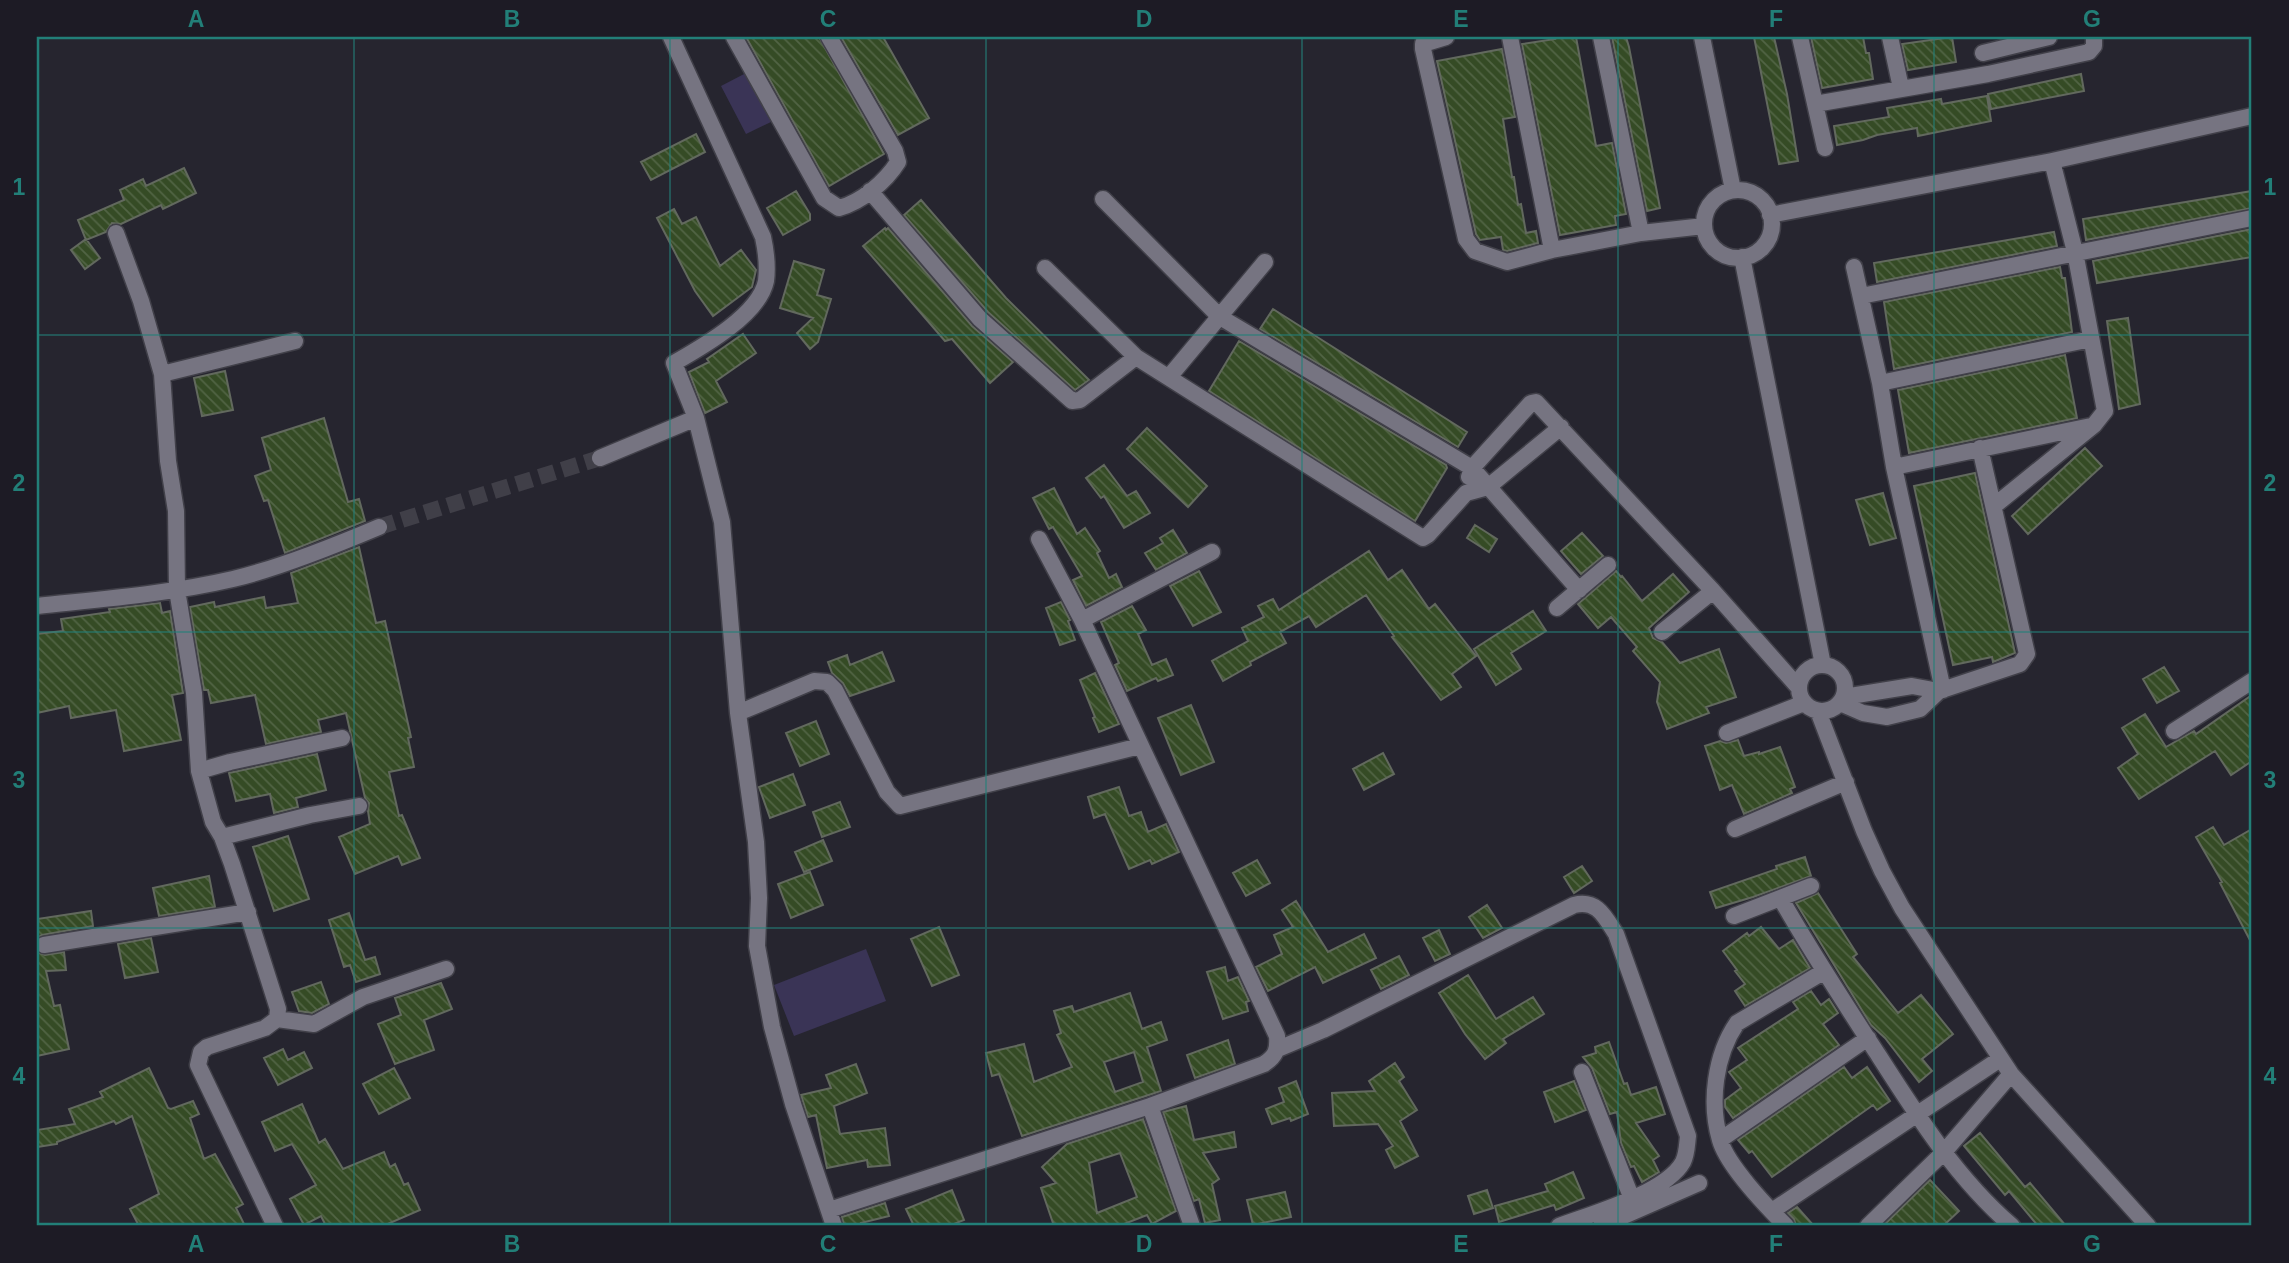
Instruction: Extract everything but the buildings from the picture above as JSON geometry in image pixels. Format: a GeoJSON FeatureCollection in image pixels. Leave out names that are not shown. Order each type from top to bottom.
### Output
{"type":"FeatureCollection","features":[{"type":"Feature","properties":{"kind":"street"},"geometry":{"type":"LineString","coordinates":[[671,37],[763,237],[767,268],[765,284],[757,299],[741,317],[719,334],[674,363],[696,418],[722,522],[738,713],[756,842],[760,898],[757,946],[772,1027],[786,1078],[832,1218],[1264,1064],[1273,1058],[1278,1049],[1277,1036],[1082,620],[1039,539]]}},
{"type":"Feature","properties":{"kind":"street"},"geometry":{"type":"LineString","coordinates":[[734,37],[824,198],[839,208],[850,205],[870,191],[898,162],[895,151],[829,37]]}},
{"type":"Feature","properties":{"kind":"street"},"geometry":{"type":"LineString","coordinates":[[1446,37],[1427,41],[1423,44],[1423,50],[1465,239],[1475,251],[1507,262],[1552,250],[1642,233],[1704,226]]}},
{"type":"Feature","properties":{"kind":"street"},"geometry":{"type":"LineString","coordinates":[[1510,37],[1552,250]]}},
{"type":"Feature","properties":{"kind":"street"},"geometry":{"type":"LineString","coordinates":[[1601,37],[1642,233]]}},
{"type":"Feature","properties":{"kind":"street"},"geometry":{"type":"LineString","coordinates":[[1702,37],[1733,190]]}},
{"type":"Feature","properties":{"kind":"street"},"geometry":{"type":"LineString","coordinates":[[1800,37],[1825,149]]}},
{"type":"Feature","properties":{"kind":"street"},"geometry":{"type":"LineString","coordinates":[[1890,37],[1901,88]]}},
{"type":"Feature","properties":{"kind":"street"},"geometry":{"type":"LineString","coordinates":[[1987,74],[1981,45],[2049,37]]}},
{"type":"Feature","properties":{"kind":"street"},"geometry":{"type":"LineString","coordinates":[[1815,104],[1987,74],[2089,52],[2094,46],[2094,37]]}},
{"type":"Feature","properties":{"kind":"street"},"geometry":{"type":"LineString","coordinates":[[1770,215],[2052,161],[2252,117]]}},
{"type":"Feature","properties":{"kind":"street"},"geometry":{"type":"LineString","coordinates":[[1994,506],[2094,425],[2105,411],[2074,252],[2052,161]]}},
{"type":"Feature","properties":{"kind":"street"},"geometry":{"type":"LineString","coordinates":[[1733,190],[1752,193],[1766,206],[1770,215],[1771,225],[1766,243],[1751,255],[1742,257],[1723,254],[1715,249],[1709,242],[1704,226],[1710,205],[1716,198],[1733,190]]}},
{"type":"Feature","properties":{"kind":"street"},"geometry":{"type":"LineString","coordinates":[[870,191],[981,319],[1072,401],[1080,400],[1136,357]]}},
{"type":"Feature","properties":{"kind":"street"},"geometry":{"type":"LineString","coordinates":[[1103,200],[1220,317],[1472,468],[1579,590]]}},
{"type":"Feature","properties":{"kind":"street"},"geometry":{"type":"LineString","coordinates":[[1861,296],[2252,218]]}},
{"type":"Feature","properties":{"kind":"street"},"geometry":{"type":"LineString","coordinates":[[116,233],[141,301],[162,374],[176,511],[177,590],[194,693],[199,771],[213,822],[222,837],[275,994],[277,1020]]}},
{"type":"Feature","properties":{"kind":"street"},"geometry":{"type":"LineString","coordinates":[[1742,257],[1823,665]]}},
{"type":"Feature","properties":{"kind":"street"},"geometry":{"type":"LineString","coordinates":[[1168,377],[1265,262]]}},
{"type":"Feature","properties":{"kind":"street"},"geometry":{"type":"LineString","coordinates":[[1854,267],[1941,690]]}},
{"type":"Feature","properties":{"kind":"street"},"geometry":{"type":"LineString","coordinates":[[1045,268],[1136,357],[1423,538],[1429,535],[1466,493],[1472,468],[1531,403],[1540,405],[1713,591],[1807,700],[1846,782],[1882,871],[1902,908],[2011,1074],[2148,1226]]}},
{"type":"Feature","properties":{"kind":"street"},"geometry":{"type":"LineString","coordinates":[[1880,383],[2091,339]]}},
{"type":"Feature","properties":{"kind":"street"},"geometry":{"type":"LineString","coordinates":[[162,374],[295,341]]}},
{"type":"Feature","properties":{"kind":"street"},"geometry":{"type":"LineString","coordinates":[[600,458],[696,418]]}},
{"type":"Feature","properties":{"kind":"street"},"geometry":{"type":"LineString","coordinates":[[1894,467],[2094,425]]}},
{"type":"Feature","properties":{"kind":"street"},"geometry":{"type":"LineString","coordinates":[[1466,493],[1488,487],[1561,427]]}},
{"type":"Feature","properties":{"kind":"street"},"geometry":{"type":"LineString","coordinates":[[1842,700],[1863,713],[1888,717],[1920,709],[1941,690],[2020,664],[2027,654],[1980,448]]}},
{"type":"Feature","properties":{"kind":"street"},"geometry":{"type":"LineString","coordinates":[[37,607],[177,590],[235,579],[333,546],[379,527]]}},
{"type":"Feature","properties":{"kind":"street"},"geometry":{"type":"LineString","coordinates":[[1082,620],[1212,552]]}},
{"type":"Feature","properties":{"kind":"street"},"geometry":{"type":"LineString","coordinates":[[1557,608],[1608,565]]}},
{"type":"Feature","properties":{"kind":"street"},"geometry":{"type":"LineString","coordinates":[[1662,632],[1713,591]]}},
{"type":"Feature","properties":{"kind":"street"},"geometry":{"type":"LineString","coordinates":[[1807,700],[1804,673],[1810,668],[1823,665],[1840,673],[1844,681],[1842,700]]}},
{"type":"Feature","properties":{"kind":"street"},"geometry":{"type":"LineString","coordinates":[[738,713],[814,681],[827,682],[835,690],[887,792],[900,806],[1140,746]]}},
{"type":"Feature","properties":{"kind":"street"},"geometry":{"type":"LineString","coordinates":[[2174,732],[2252,681]]}},
{"type":"Feature","properties":{"kind":"street"},"geometry":{"type":"LineString","coordinates":[[1807,700],[1826,711],[1842,700],[1912,686],[1941,690]]}},
{"type":"Feature","properties":{"kind":"street"},"geometry":{"type":"LineString","coordinates":[[1727,733],[1807,700]]}},
{"type":"Feature","properties":{"kind":"street"},"geometry":{"type":"LineString","coordinates":[[199,771],[342,738]]}},
{"type":"Feature","properties":{"kind":"street"},"geometry":{"type":"LineString","coordinates":[[1735,829],[1846,782]]}},
{"type":"Feature","properties":{"kind":"street"},"geometry":{"type":"LineString","coordinates":[[222,837],[359,806]]}},
{"type":"Feature","properties":{"kind":"street"},"geometry":{"type":"LineString","coordinates":[[1734,916],[1811,886]]}},
{"type":"Feature","properties":{"kind":"street"},"geometry":{"type":"LineString","coordinates":[[1781,899],[1823,971],[1917,1115],[2002,1223]]}},
{"type":"Feature","properties":{"kind":"street"},"geometry":{"type":"LineString","coordinates":[[1278,1049],[1323,1030],[1574,905],[1594,905],[1604,914],[1616,933],[1688,1136],[1682,1163],[1671,1176],[1632,1199],[1559,1226]]}},
{"type":"Feature","properties":{"kind":"street"},"geometry":{"type":"LineString","coordinates":[[44,945],[248,912]]}},
{"type":"Feature","properties":{"kind":"street"},"geometry":{"type":"LineString","coordinates":[[275,1226],[198,1065],[201,1052],[207,1047],[265,1028],[277,1020],[314,1024],[363,997],[446,970]]}},
{"type":"Feature","properties":{"kind":"street"},"geometry":{"type":"LineString","coordinates":[[1786,1226],[1729,1159],[1720,1140],[1716,1090],[1718,1066],[1729,1034],[1737,1023],[1823,971]]}},
{"type":"Feature","properties":{"kind":"street"},"geometry":{"type":"LineString","coordinates":[[1720,1140],[1868,1038]]}},
{"type":"Feature","properties":{"kind":"street"},"geometry":{"type":"LineString","coordinates":[[1772,1211],[2000,1059]]}},
{"type":"Feature","properties":{"kind":"street"},"geometry":{"type":"LineString","coordinates":[[1583,1072],[1632,1199]]}},
{"type":"Feature","properties":{"kind":"street"},"geometry":{"type":"LineString","coordinates":[[1868,1226],[1944,1152],[2011,1074]]}},
{"type":"Feature","properties":{"kind":"street"},"geometry":{"type":"LineString","coordinates":[[1150,1106],[1192,1226]]}},
{"type":"Feature","properties":{"kind":"street"},"geometry":{"type":"LineString","coordinates":[[1601,1226],[1699,1183]]}},
{"type":"Feature","properties":{"kind":"street"},"geometry":{"type":"LineString","coordinates":[[2124,1226],[2136,1214]]}},
{"type":"Feature","properties":{"kind":"shaded area"},"geometry":{"type":"Polygon","coordinates":[[[746,73],[771,122],[746,134],[721,86],[746,73]]]}},
{"type":"Feature","properties":{"kind":"shaded area"},"geometry":{"type":"Polygon","coordinates":[[[866,949],[886,1001],[794,1036],[774,985],[866,949]]]}},
{"type":"Feature","properties":{"kind":"tunnel"},"geometry":{"type":"LineString","coordinates":[[379,527],[600,458]]}}]}
